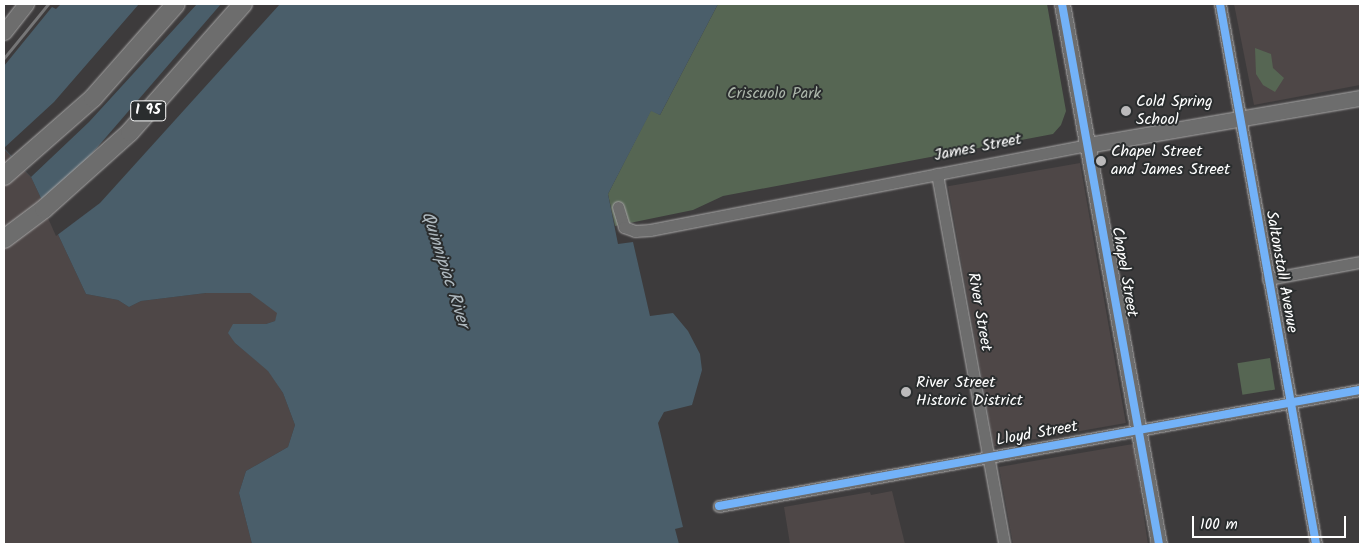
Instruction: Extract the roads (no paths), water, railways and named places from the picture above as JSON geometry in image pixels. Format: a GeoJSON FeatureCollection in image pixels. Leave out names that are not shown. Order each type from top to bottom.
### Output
{"type":"FeatureCollection","features":[{"type":"Feature","properties":{"kind":"highway"},"geometry":{"type":"LineString","coordinates":[[4,176],[93,98],[176,4]]}},
{"type":"Feature","properties":{"kind":"highway","name":"I 95"},"geometry":{"type":"LineString","coordinates":[[4,240],[44,209],[130,132],[244,4]]}},
{"type":"Feature","properties":{"kind":"main road"},"geometry":{"type":"LineString","coordinates":[[4,32],[26,4]]}},
{"type":"Feature","properties":{"kind":"main road","name":"Chapel Street"},"geometry":{"type":"LineString","coordinates":[[1062,4],[1159,544]]}},
{"type":"Feature","properties":{"kind":"main road","name":"James Street"},"geometry":{"type":"LineString","coordinates":[[1087,145],[1360,98]]}},
{"type":"Feature","properties":{"kind":"street","name":"Saltonstall Avenue"},"geometry":{"type":"LineString","coordinates":[[1220,4],[1316,544]]}},
{"type":"Feature","properties":{"kind":"street","name":"James Street"},"geometry":{"type":"LineString","coordinates":[[618,208],[624,227],[635,231],[1087,145]]}},
{"type":"Feature","properties":{"kind":"street","name":"River Street"},"geometry":{"type":"LineString","coordinates":[[937,174],[1004,544]]}},
{"type":"Feature","properties":{"kind":"street"},"geometry":{"type":"LineString","coordinates":[[1268,279],[1360,262]]}},
{"type":"Feature","properties":{"kind":"street","name":"Lloyd Street"},"geometry":{"type":"LineString","coordinates":[[719,506],[1360,390]]}},
{"type":"Feature","properties":{"kind":"water","name":"Quinnipiac River"},"geometry":{"type":"Polygon","coordinates":[[[4,4],[718,4],[660,115],[651,111],[608,194],[618,244],[633,242],[650,316],[673,313],[688,331],[700,354],[702,370],[692,405],[664,412],[658,423],[683,527],[675,529],[679,544],[252,544],[239,493],[246,471],[288,447],[295,425],[283,393],[268,371],[235,343],[228,333],[233,324],[266,324],[275,321],[277,313],[250,293],[206,293],[141,301],[129,307],[118,300],[86,294],[31,177],[4,149],[4,4]]]}},
{"type":"Feature","properties":{"kind":"railway"},"geometry":{"type":"LineString","coordinates":[[4,58],[48,4]]}},
{"type":"Feature","properties":{"kind":"place","name":"Cold Spring School"},"geometry":{"type":"Point","coordinates":[1126,111]}},
{"type":"Feature","properties":{"kind":"place","name":"Chapel Street and James Street"},"geometry":{"type":"Point","coordinates":[1101,161]}},
{"type":"Feature","properties":{"kind":"place","name":"River Street Historic District"},"geometry":{"type":"Point","coordinates":[906,392]}},
{"type":"Feature","properties":{"kind":"park label","name":"Criscuolo Park"},"geometry":{"type":"Point","coordinates":[774,94]}}]}
